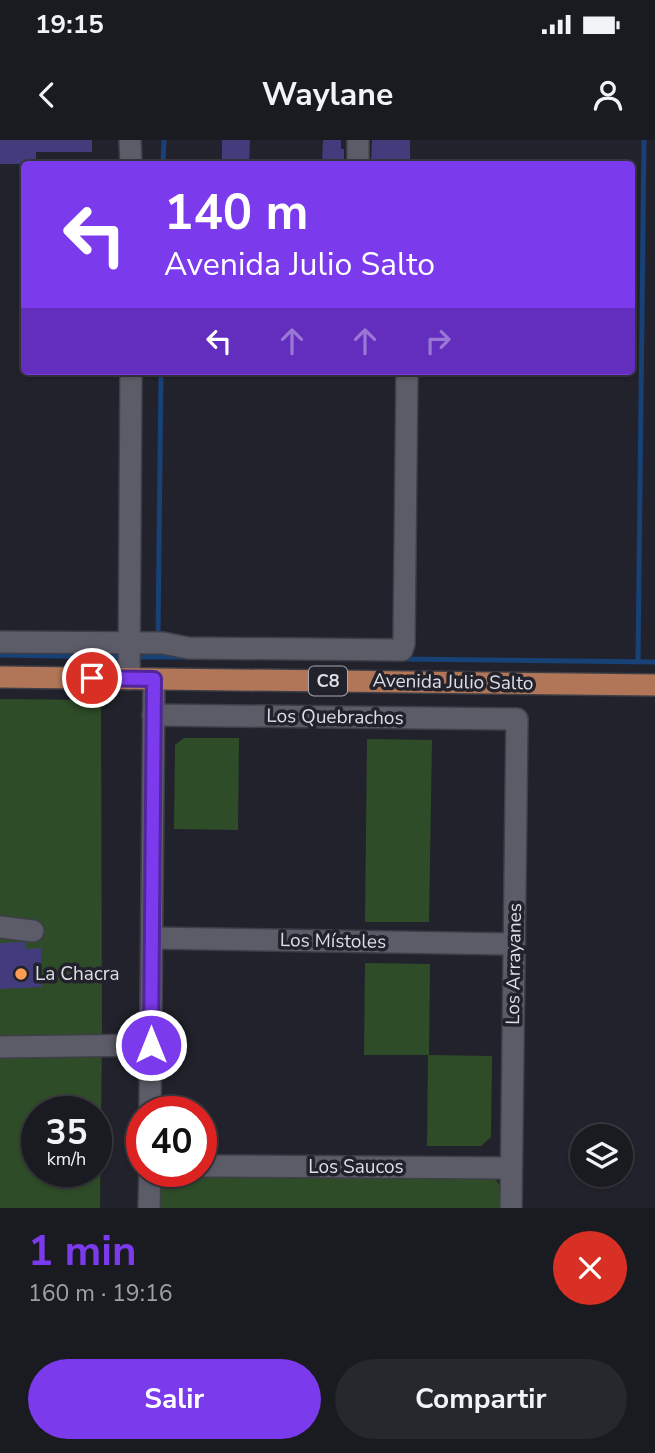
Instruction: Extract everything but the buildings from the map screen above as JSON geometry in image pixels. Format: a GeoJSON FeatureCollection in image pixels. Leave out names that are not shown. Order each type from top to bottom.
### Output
{"type":"FeatureCollection","features":[{"type":"Feature","properties":{"kind":"main road","name":"Avenida Julio Salto"},"geometry":{"type":"LineString","coordinates":[[0,677],[655,685]]}},
{"type":"Feature","properties":{"kind":"street"},"geometry":{"type":"LineString","coordinates":[[130,140],[131,161]]}},
{"type":"Feature","properties":{"kind":"street"},"geometry":{"type":"LineString","coordinates":[[358,140],[358,161]]}},
{"type":"Feature","properties":{"kind":"street"},"geometry":{"type":"LineString","coordinates":[[129,679],[131,375]]}},
{"type":"Feature","properties":{"kind":"street"},"geometry":{"type":"LineString","coordinates":[[0,642],[167,643],[188,648],[402,650],[407,375]]}},
{"type":"Feature","properties":{"kind":"street"},"geometry":{"type":"LineString","coordinates":[[150,1096],[154,679]]}},
{"type":"Feature","properties":{"kind":"street","name":"Los Quebrachos"},"geometry":{"type":"LineString","coordinates":[[153,715],[517,719]]}},
{"type":"Feature","properties":{"kind":"street","name":"Los Arrayanes"},"geometry":{"type":"LineString","coordinates":[[511,1208],[517,719]]}},
{"type":"Feature","properties":{"kind":"street"},"geometry":{"type":"LineString","coordinates":[[0,927],[33,931]]}},
{"type":"Feature","properties":{"kind":"street","name":"Los Místoles"},"geometry":{"type":"LineString","coordinates":[[152,938],[514,944]]}},
{"type":"Feature","properties":{"kind":"street"},"geometry":{"type":"LineString","coordinates":[[0,1047],[151,1045]]}},
{"type":"Feature","properties":{"kind":"street","name":"Los Saucos"},"geometry":{"type":"LineString","coordinates":[[217,1166],[511,1168]]}},
{"type":"Feature","properties":{"kind":"street"},"geometry":{"type":"LineString","coordinates":[[149,1208],[150,1187]]}},
{"type":"Feature","properties":{"kind":"green space"},"geometry":{"type":"Polygon","coordinates":[[[0,699],[93,700],[101,708],[101,1096],[21,1096],[21,1187],[100,1187],[100,1208],[0,1208],[0,699]]]}},
{"type":"Feature","properties":{"kind":"green space"},"geometry":{"type":"Polygon","coordinates":[[[184,738],[239,738],[238,830],[174,829],[175,745],[184,738]]]}},
{"type":"Feature","properties":{"kind":"green space"},"geometry":{"type":"Polygon","coordinates":[[[367,739],[432,740],[429,922],[365,922],[367,739]]]}},
{"type":"Feature","properties":{"kind":"green space"},"geometry":{"type":"Polygon","coordinates":[[[365,963],[430,964],[429,1055],[492,1056],[491,1137],[481,1146],[427,1146],[428,1055],[364,1055],[365,963]]]}},
{"type":"Feature","properties":{"kind":"green space"},"geometry":{"type":"Polygon","coordinates":[[[217,1176],[489,1177],[496,1180],[500,1186],[500,1208],[158,1208],[160,1187],[217,1187],[217,1176]]]}},
{"type":"Feature","properties":{"kind":"waterway"},"geometry":{"type":"LineString","coordinates":[[163,161],[164,140]]}},
{"type":"Feature","properties":{"kind":"waterway"},"geometry":{"type":"LineString","coordinates":[[638,662],[644,140]]}},
{"type":"Feature","properties":{"kind":"waterway"},"geometry":{"type":"LineString","coordinates":[[158,637],[161,375]]}},
{"type":"Feature","properties":{"kind":"waterway"},"geometry":{"type":"LineString","coordinates":[[0,655],[120,657]]}},
{"type":"Feature","properties":{"kind":"waterway"},"geometry":{"type":"LineString","coordinates":[[139,657],[185,657]]}},
{"type":"Feature","properties":{"kind":"waterway"},"geometry":{"type":"LineString","coordinates":[[401,659],[655,662]]}},
{"type":"Feature","properties":{"kind":"place","name":"La Chacra"},"geometry":{"type":"Point","coordinates":[21,974]}},
{"type":"Feature","properties":{"kind":"route"},"geometry":{"type":"LineString","coordinates":[[92,678],[154,679],[151,1045]]}}]}
